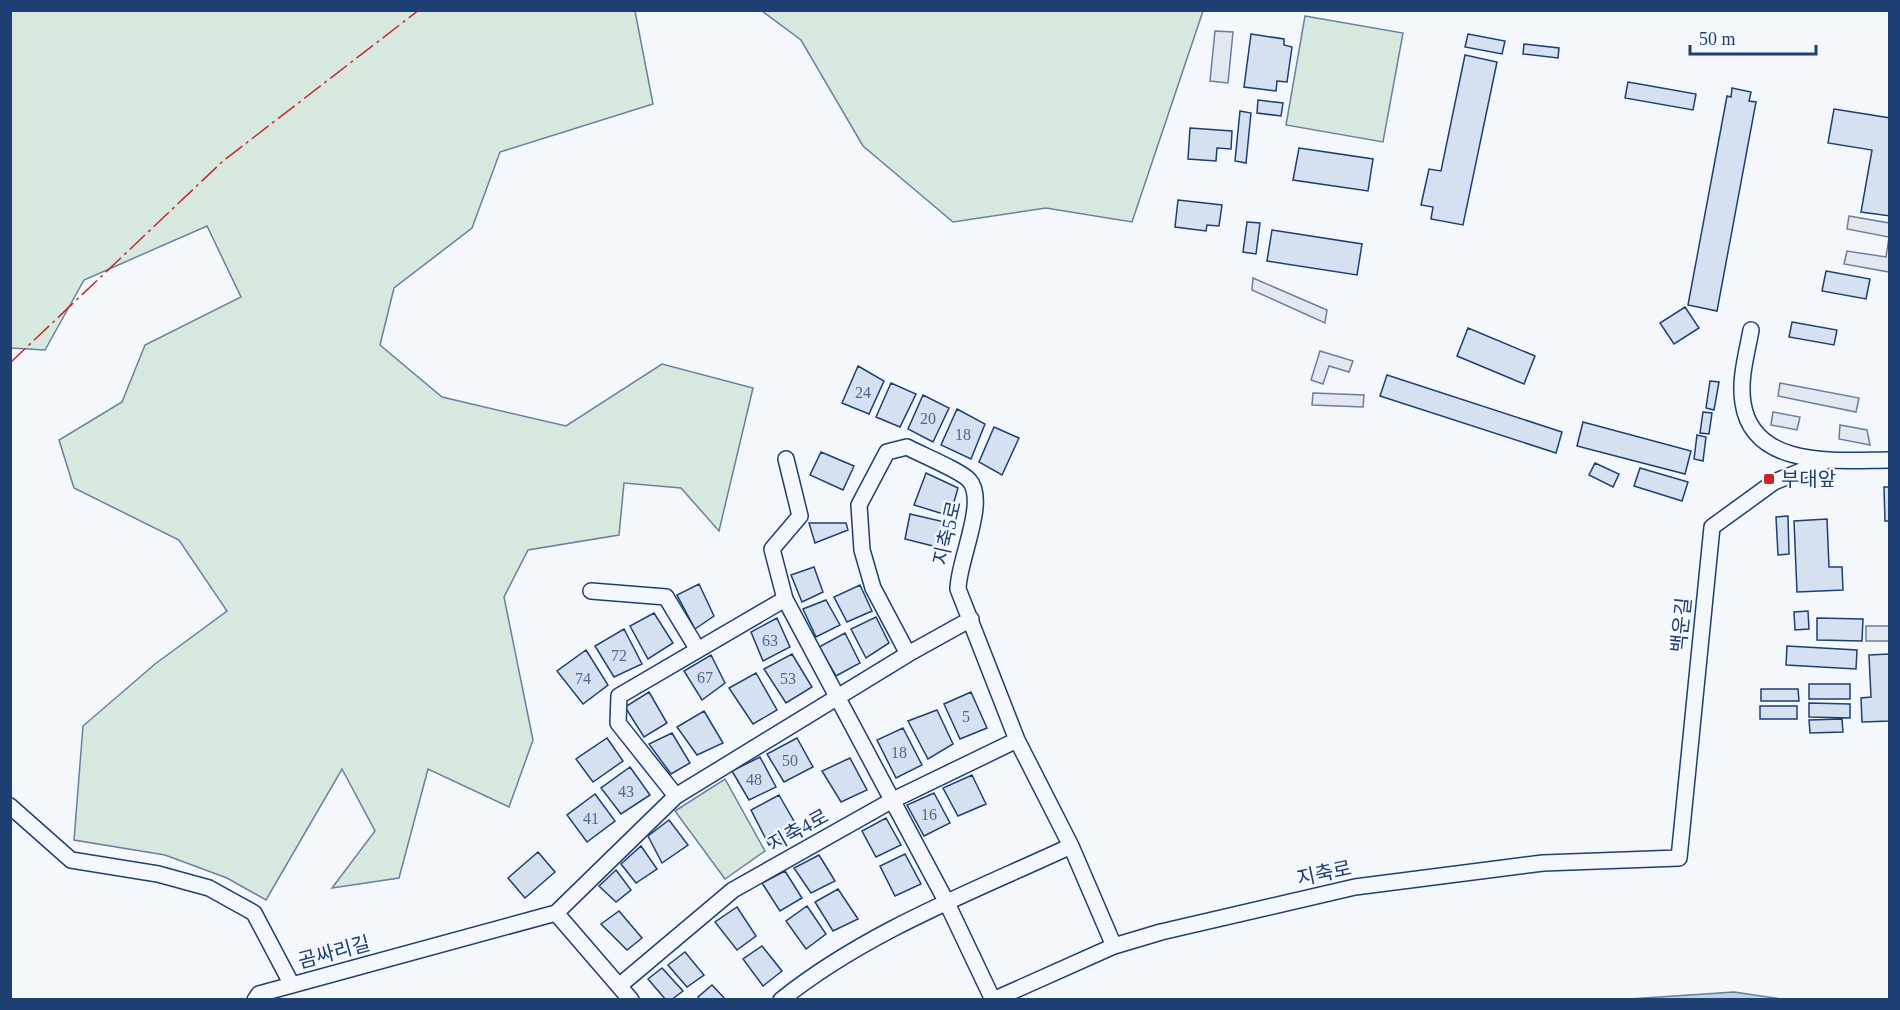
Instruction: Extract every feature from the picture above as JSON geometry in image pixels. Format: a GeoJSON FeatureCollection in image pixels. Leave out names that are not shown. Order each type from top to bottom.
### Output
{"type":"FeatureCollection","features":[{"type":"Feature","properties":{"kind":"street","name":"백운길"},"geometry":{"type":"LineString","coordinates":[[1751,330],[1742,388],[1744,407],[1750,425],[1773,447],[1791,454],[1826,461],[1890,460]]}},
{"type":"Feature","properties":{"kind":"street","name":"지축5로"},"geometry":{"type":"LineString","coordinates":[[908,654],[873,588],[862,550],[859,505],[887,452],[907,447],[969,480],[978,499],[958,574],[958,589],[1017,740],[1071,846],[1114,946]]}},
{"type":"Feature","properties":{"kind":"street"},"geometry":{"type":"LineString","coordinates":[[786,459],[800,516],[772,549],[785,599],[946,901],[993,999]]}},
{"type":"Feature","properties":{"kind":"street","name":"백운길"},"geometry":{"type":"LineString","coordinates":[[1679,858],[1712,526],[1774,482],[1826,461]]}},
{"type":"Feature","properties":{"kind":"street"},"geometry":{"type":"LineString","coordinates":[[591,591],[666,597],[698,650]]}},
{"type":"Feature","properties":{"kind":"street"},"geometry":{"type":"LineString","coordinates":[[676,796],[618,723],[619,696],[785,599]]}},
{"type":"Feature","properties":{"kind":"street"},"geometry":{"type":"LineString","coordinates":[[631,999],[556,913],[676,796],[908,654],[971,619]]}},
{"type":"Feature","properties":{"kind":"street","name":"지축4로"},"geometry":{"type":"LineString","coordinates":[[619,986],[734,890],[891,801],[1017,740]]}},
{"type":"Feature","properties":{"kind":"street","name":"곰싸리길"},"geometry":{"type":"LineString","coordinates":[[10,806],[71,860],[158,874],[209,888],[254,913],[292,985],[556,913]]}},
{"type":"Feature","properties":{"kind":"street"},"geometry":{"type":"LineString","coordinates":[[781,999],[814,973],[946,901],[1071,846]]}},
{"type":"Feature","properties":{"kind":"street","name":"지축로"},"geometry":{"type":"LineString","coordinates":[[993,999],[1114,946],[1161,932],[1355,887],[1543,863],[1679,858]]}},
{"type":"Feature","properties":{"kind":"street"},"geometry":{"type":"LineString","coordinates":[[255,999],[259,994],[292,985]]}},
{"type":"Feature","properties":{"kind":"shaded area"},"geometry":{"type":"Polygon","coordinates":[[[11,10],[635,11],[653,104],[500,152],[472,228],[394,288],[380,345],[442,397],[566,426],[662,364],[753,388],[719,531],[681,488],[624,483],[619,535],[528,550],[504,597],[533,740],[509,807],[428,769],[399,878],[332,888],[375,831],[342,769],[266,900],[227,878],[165,855],[74,840],[83,726],[155,664],[227,611],[179,540],[74,488],[59,440],[122,402],[145,345],[241,297],[207,226],[84,280],[45,350],[11,348],[11,10]]]}},
{"type":"Feature","properties":{"kind":"shaded area"},"geometry":{"type":"Polygon","coordinates":[[[762,11],[1203,11],[1132,222],[1046,208],[953,222],[863,146],[801,40],[762,11]]]}},
{"type":"Feature","properties":{"kind":"shaded area"},"geometry":{"type":"Polygon","coordinates":[[[1305,16],[1403,33],[1383,142],[1286,125],[1305,16]]]}},
{"type":"Feature","properties":{"kind":"shaded area"},"geometry":{"type":"Polygon","coordinates":[[[1215,31],[1233,32],[1228,83],[1210,81],[1215,31]]]}},
{"type":"Feature","properties":{"kind":"shaded area"},"geometry":{"type":"Polygon","coordinates":[[[1849,216],[1889,223],[1889,237],[1847,229],[1849,216]]]}},
{"type":"Feature","properties":{"kind":"shaded area"},"geometry":{"type":"Polygon","coordinates":[[[1889,237],[1889,272],[1844,264],[1847,251],[1886,257],[1889,237]]]}},
{"type":"Feature","properties":{"kind":"shaded area"},"geometry":{"type":"Polygon","coordinates":[[[1253,278],[1327,310],[1325,323],[1252,290],[1253,278]]]}},
{"type":"Feature","properties":{"kind":"shaded area"},"geometry":{"type":"Polygon","coordinates":[[[1320,351],[1353,361],[1349,372],[1329,366],[1323,384],[1311,380],[1320,351]]]}},
{"type":"Feature","properties":{"kind":"shaded area"},"geometry":{"type":"Polygon","coordinates":[[[1780,383],[1859,398],[1856,412],[1778,396],[1780,383]]]}},
{"type":"Feature","properties":{"kind":"shaded area"},"geometry":{"type":"Polygon","coordinates":[[[1313,393],[1364,395],[1363,407],[1312,405],[1313,393]]]}},
{"type":"Feature","properties":{"kind":"shaded area"},"geometry":{"type":"Polygon","coordinates":[[[1773,412],[1800,417],[1797,430],[1771,425],[1773,412]]]}},
{"type":"Feature","properties":{"kind":"shaded area"},"geometry":{"type":"Polygon","coordinates":[[[1840,425],[1867,430],[1870,445],[1839,439],[1840,425]]]}},
{"type":"Feature","properties":{"kind":"shaded area"},"geometry":{"type":"Polygon","coordinates":[[[1866,626],[1889,626],[1889,641],[1866,641],[1866,626]]]}},
{"type":"Feature","properties":{"kind":"shaded area"},"geometry":{"type":"Polygon","coordinates":[[[725,779],[765,851],[725,879],[675,811],[725,779]]]}},
{"type":"Feature","properties":{"kind":"water"},"geometry":{"type":"Polygon","coordinates":[[[1734,992],[1781,999],[1629,999],[1734,992]]]}},
{"type":"Feature","properties":{"kind":"building"},"geometry":{"type":"Polygon","coordinates":[[[1251,34],[1284,39],[1284,45],[1292,47],[1287,82],[1277,81],[1276,91],[1244,87],[1251,34]]]}},
{"type":"Feature","properties":{"kind":"building"},"geometry":{"type":"Polygon","coordinates":[[[1468,34],[1505,41],[1502,54],[1465,47],[1468,34]]]}},
{"type":"Feature","properties":{"kind":"building"},"geometry":{"type":"Polygon","coordinates":[[[1524,44],[1559,48],[1558,58],[1523,54],[1524,44]]]}},
{"type":"Feature","properties":{"kind":"building"},"geometry":{"type":"Polygon","coordinates":[[[1465,55],[1497,62],[1463,225],[1431,219],[1433,207],[1421,205],[1429,169],[1441,171],[1465,55]]]}},
{"type":"Feature","properties":{"kind":"building"},"geometry":{"type":"Polygon","coordinates":[[[1628,82],[1696,94],[1693,110],[1625,98],[1628,82]]]}},
{"type":"Feature","properties":{"kind":"building"},"geometry":{"type":"Polygon","coordinates":[[[1732,88],[1751,92],[1749,101],[1756,102],[1717,311],[1688,305],[1727,96],[1731,97],[1732,88]]]}},
{"type":"Feature","properties":{"kind":"building"},"geometry":{"type":"Polygon","coordinates":[[[1258,100],[1283,103],[1281,116],[1257,113],[1258,100]]]}},
{"type":"Feature","properties":{"kind":"building"},"geometry":{"type":"Polygon","coordinates":[[[1834,109],[1890,118],[1890,216],[1861,212],[1872,150],[1828,143],[1834,109]]]}},
{"type":"Feature","properties":{"kind":"building"},"geometry":{"type":"Polygon","coordinates":[[[1240,111],[1251,113],[1246,163],[1235,161],[1240,111]]]}},
{"type":"Feature","properties":{"kind":"building"},"geometry":{"type":"Polygon","coordinates":[[[1190,128],[1232,131],[1231,149],[1217,148],[1216,161],[1188,159],[1190,128]]]}},
{"type":"Feature","properties":{"kind":"building"},"geometry":{"type":"Polygon","coordinates":[[[1299,148],[1373,159],[1368,191],[1293,180],[1299,148]]]}},
{"type":"Feature","properties":{"kind":"building"},"geometry":{"type":"Polygon","coordinates":[[[1178,200],[1222,205],[1219,226],[1207,225],[1206,231],[1175,227],[1178,200]]]}},
{"type":"Feature","properties":{"kind":"building"},"geometry":{"type":"Polygon","coordinates":[[[1247,222],[1260,223],[1256,254],[1243,252],[1247,222]]]}},
{"type":"Feature","properties":{"kind":"building"},"geometry":{"type":"Polygon","coordinates":[[[1272,230],[1362,244],[1357,275],[1267,261],[1272,230]]]}},
{"type":"Feature","properties":{"kind":"building"},"geometry":{"type":"Polygon","coordinates":[[[1826,271],[1870,279],[1866,299],[1822,291],[1826,271]]]}},
{"type":"Feature","properties":{"kind":"building"},"geometry":{"type":"Polygon","coordinates":[[[1685,307],[1699,328],[1674,344],[1660,323],[1685,307]]]}},
{"type":"Feature","properties":{"kind":"building"},"geometry":{"type":"Polygon","coordinates":[[[1792,322],[1837,330],[1834,345],[1789,337],[1792,322]]]}},
{"type":"Feature","properties":{"kind":"building"},"geometry":{"type":"Polygon","coordinates":[[[1468,328],[1535,356],[1524,384],[1457,356],[1468,328]]]}},
{"type":"Feature","properties":{"kind":"building"},"geometry":{"type":"Polygon","coordinates":[[[858,366],[884,381],[869,414],[842,403],[858,366]]]}},
{"type":"Feature","properties":{"kind":"building"},"geometry":{"type":"Polygon","coordinates":[[[1387,375],[1562,432],[1556,453],[1380,396],[1387,375]]]}},
{"type":"Feature","properties":{"kind":"building"},"geometry":{"type":"Polygon","coordinates":[[[1710,381],[1719,382],[1714,410],[1706,408],[1710,381]]]}},
{"type":"Feature","properties":{"kind":"building"},"geometry":{"type":"Polygon","coordinates":[[[891,383],[916,394],[900,427],[876,417],[891,383]]]}},
{"type":"Feature","properties":{"kind":"building"},"geometry":{"type":"Polygon","coordinates":[[[923,395],[949,408],[933,442],[908,429],[923,395]]]}},
{"type":"Feature","properties":{"kind":"building"},"geometry":{"type":"Polygon","coordinates":[[[957,409],[985,424],[971,459],[941,445],[957,409]]]}},
{"type":"Feature","properties":{"kind":"building"},"geometry":{"type":"Polygon","coordinates":[[[1703,412],[1712,413],[1709,434],[1700,433],[1703,412]]]}},
{"type":"Feature","properties":{"kind":"building"},"geometry":{"type":"Polygon","coordinates":[[[1583,422],[1691,451],[1685,474],[1577,446],[1583,422]]]}},
{"type":"Feature","properties":{"kind":"building"},"geometry":{"type":"Polygon","coordinates":[[[994,427],[1019,438],[1002,475],[979,462],[994,427]]]}},
{"type":"Feature","properties":{"kind":"building"},"geometry":{"type":"Polygon","coordinates":[[[1697,435],[1706,437],[1703,461],[1694,459],[1697,435]]]}},
{"type":"Feature","properties":{"kind":"building"},"geometry":{"type":"Polygon","coordinates":[[[821,452],[854,466],[843,490],[810,475],[821,452]]]}},
{"type":"Feature","properties":{"kind":"building"},"geometry":{"type":"Polygon","coordinates":[[[1595,463],[1619,474],[1613,487],[1589,475],[1595,463]]]}},
{"type":"Feature","properties":{"kind":"building"},"geometry":{"type":"Polygon","coordinates":[[[1640,468],[1688,482],[1682,501],[1634,486],[1640,468]]]}},
{"type":"Feature","properties":{"kind":"building"},"geometry":{"type":"Polygon","coordinates":[[[926,473],[958,488],[950,516],[914,505],[926,473]]]}},
{"type":"Feature","properties":{"kind":"building"},"geometry":{"type":"Polygon","coordinates":[[[1884,487],[1890,487],[1890,521],[1885,521],[1884,487]]]}},
{"type":"Feature","properties":{"kind":"building"},"geometry":{"type":"Polygon","coordinates":[[[910,514],[949,523],[941,548],[905,539],[910,514]]]}},
{"type":"Feature","properties":{"kind":"building"},"geometry":{"type":"Polygon","coordinates":[[[1788,516],[1789,554],[1778,555],[1776,517],[1788,516]]]}},
{"type":"Feature","properties":{"kind":"building"},"geometry":{"type":"Polygon","coordinates":[[[1827,519],[1829,567],[1842,567],[1843,590],[1797,592],[1794,521],[1827,519]]]}},
{"type":"Feature","properties":{"kind":"building"},"geometry":{"type":"Polygon","coordinates":[[[809,523],[846,523],[848,530],[815,543],[809,523]]]}},
{"type":"Feature","properties":{"kind":"building"},"geometry":{"type":"Polygon","coordinates":[[[814,567],[823,592],[802,602],[791,575],[814,567]]]}},
{"type":"Feature","properties":{"kind":"building"},"geometry":{"type":"Polygon","coordinates":[[[699,584],[714,616],[695,629],[677,595],[699,584]]]}},
{"type":"Feature","properties":{"kind":"building"},"geometry":{"type":"Polygon","coordinates":[[[860,585],[872,611],[847,622],[834,597],[860,585]]]}},
{"type":"Feature","properties":{"kind":"building"},"geometry":{"type":"Polygon","coordinates":[[[826,600],[840,625],[816,637],[803,609],[826,600]]]}},
{"type":"Feature","properties":{"kind":"building"},"geometry":{"type":"Polygon","coordinates":[[[1808,611],[1809,629],[1795,630],[1794,612],[1808,611]]]}},
{"type":"Feature","properties":{"kind":"building"},"geometry":{"type":"Polygon","coordinates":[[[654,613],[673,643],[648,659],[630,626],[654,613]]]}},
{"type":"Feature","properties":{"kind":"building"},"geometry":{"type":"Polygon","coordinates":[[[876,617],[889,643],[866,658],[851,629],[876,617]]]}},
{"type":"Feature","properties":{"kind":"building"},"geometry":{"type":"Polygon","coordinates":[[[777,618],[790,647],[763,661],[751,632],[777,618]]]}},
{"type":"Feature","properties":{"kind":"building"},"geometry":{"type":"Polygon","coordinates":[[[1817,618],[1863,619],[1862,641],[1817,640],[1817,618]]]}},
{"type":"Feature","properties":{"kind":"building"},"geometry":{"type":"Polygon","coordinates":[[[624,629],[642,664],[614,677],[595,646],[624,629]]]}},
{"type":"Feature","properties":{"kind":"building"},"geometry":{"type":"Polygon","coordinates":[[[845,633],[860,663],[836,676],[819,647],[845,633]]]}},
{"type":"Feature","properties":{"kind":"building"},"geometry":{"type":"Polygon","coordinates":[[[1787,646],[1857,650],[1856,669],[1786,665],[1787,646]]]}},
{"type":"Feature","properties":{"kind":"building"},"geometry":{"type":"Polygon","coordinates":[[[586,650],[608,685],[583,704],[557,671],[586,650]]]}},
{"type":"Feature","properties":{"kind":"building"},"geometry":{"type":"Polygon","coordinates":[[[792,654],[812,687],[786,703],[764,669],[792,654]]]}},
{"type":"Feature","properties":{"kind":"building"},"geometry":{"type":"Polygon","coordinates":[[[1890,654],[1890,721],[1862,722],[1861,698],[1871,697],[1869,655],[1890,654]]]}},
{"type":"Feature","properties":{"kind":"building"},"geometry":{"type":"Polygon","coordinates":[[[711,655],[725,683],[702,700],[684,671],[711,655]]]}},
{"type":"Feature","properties":{"kind":"building"},"geometry":{"type":"Polygon","coordinates":[[[756,673],[777,710],[753,724],[729,688],[756,673]]]}},
{"type":"Feature","properties":{"kind":"building"},"geometry":{"type":"Polygon","coordinates":[[[1809,684],[1850,684],[1850,699],[1809,699],[1809,684]]]}},
{"type":"Feature","properties":{"kind":"building"},"geometry":{"type":"Polygon","coordinates":[[[1761,689],[1798,689],[1799,701],[1761,701],[1761,689]]]}},
{"type":"Feature","properties":{"kind":"building"},"geometry":{"type":"Polygon","coordinates":[[[649,692],[667,723],[644,737],[625,707],[649,692]]]}},
{"type":"Feature","properties":{"kind":"building"},"geometry":{"type":"Polygon","coordinates":[[[971,692],[987,728],[960,739],[944,704],[971,692]]]}},
{"type":"Feature","properties":{"kind":"building"},"geometry":{"type":"Polygon","coordinates":[[[1809,703],[1850,704],[1850,718],[1809,717],[1809,703]]]}},
{"type":"Feature","properties":{"kind":"building"},"geometry":{"type":"Polygon","coordinates":[[[1760,706],[1797,706],[1797,719],[1760,719],[1760,706]]]}},
{"type":"Feature","properties":{"kind":"building"},"geometry":{"type":"Polygon","coordinates":[[[937,710],[953,744],[928,759],[908,721],[937,710]]]}},
{"type":"Feature","properties":{"kind":"building"},"geometry":{"type":"Polygon","coordinates":[[[704,711],[723,743],[697,755],[677,727],[704,711]]]}},
{"type":"Feature","properties":{"kind":"building"},"geometry":{"type":"Polygon","coordinates":[[[1842,719],[1843,732],[1810,733],[1809,720],[1842,719]]]}},
{"type":"Feature","properties":{"kind":"building"},"geometry":{"type":"Polygon","coordinates":[[[903,728],[922,765],[896,778],[877,740],[903,728]]]}},
{"type":"Feature","properties":{"kind":"building"},"geometry":{"type":"Polygon","coordinates":[[[672,733],[690,763],[671,774],[649,744],[672,733]]]}},
{"type":"Feature","properties":{"kind":"building"},"geometry":{"type":"Polygon","coordinates":[[[607,738],[623,761],[593,782],[576,759],[607,738]]]}},
{"type":"Feature","properties":{"kind":"building"},"geometry":{"type":"Polygon","coordinates":[[[797,738],[813,767],[784,782],[767,754],[797,738]]]}},
{"type":"Feature","properties":{"kind":"building"},"geometry":{"type":"Polygon","coordinates":[[[760,757],[776,787],[749,800],[732,771],[760,757]]]}},
{"type":"Feature","properties":{"kind":"building"},"geometry":{"type":"Polygon","coordinates":[[[850,758],[867,790],[841,802],[822,771],[850,758]]]}},
{"type":"Feature","properties":{"kind":"building"},"geometry":{"type":"Polygon","coordinates":[[[630,767],[650,795],[621,814],[601,788],[630,767]]]}},
{"type":"Feature","properties":{"kind":"building"},"geometry":{"type":"Polygon","coordinates":[[[972,775],[986,804],[958,816],[943,788],[972,775]]]}},
{"type":"Feature","properties":{"kind":"building"},"geometry":{"type":"Polygon","coordinates":[[[934,793],[950,823],[924,836],[907,805],[934,793]]]}},
{"type":"Feature","properties":{"kind":"building"},"geometry":{"type":"Polygon","coordinates":[[[595,794],[615,821],[587,842],[567,815],[595,794]]]}},
{"type":"Feature","properties":{"kind":"building"},"geometry":{"type":"Polygon","coordinates":[[[779,795],[799,830],[769,845],[751,810],[779,795]]]}},
{"type":"Feature","properties":{"kind":"building"},"geometry":{"type":"Polygon","coordinates":[[[886,818],[901,845],[876,857],[862,831],[886,818]]]}},
{"type":"Feature","properties":{"kind":"building"},"geometry":{"type":"Polygon","coordinates":[[[669,820],[688,845],[662,863],[648,836],[669,820]]]}},
{"type":"Feature","properties":{"kind":"building"},"geometry":{"type":"Polygon","coordinates":[[[641,846],[657,869],[636,883],[621,864],[641,846]]]}},
{"type":"Feature","properties":{"kind":"building"},"geometry":{"type":"Polygon","coordinates":[[[538,852],[555,872],[525,898],[508,878],[538,852]]]}},
{"type":"Feature","properties":{"kind":"building"},"geometry":{"type":"Polygon","coordinates":[[[905,854],[921,884],[895,896],[880,866],[905,854]]]}},
{"type":"Feature","properties":{"kind":"building"},"geometry":{"type":"Polygon","coordinates":[[[819,855],[835,881],[811,893],[794,868],[819,855]]]}},
{"type":"Feature","properties":{"kind":"building"},"geometry":{"type":"Polygon","coordinates":[[[616,870],[631,890],[616,902],[599,886],[616,870]]]}},
{"type":"Feature","properties":{"kind":"building"},"geometry":{"type":"Polygon","coordinates":[[[785,871],[802,898],[780,911],[762,883],[785,871]]]}},
{"type":"Feature","properties":{"kind":"building"},"geometry":{"type":"Polygon","coordinates":[[[838,889],[858,919],[833,931],[815,902],[838,889]]]}},
{"type":"Feature","properties":{"kind":"building"},"geometry":{"type":"Polygon","coordinates":[[[807,906],[826,934],[806,949],[786,921],[807,906]]]}},
{"type":"Feature","properties":{"kind":"building"},"geometry":{"type":"Polygon","coordinates":[[[737,907],[756,936],[737,950],[715,922],[737,907]]]}},
{"type":"Feature","properties":{"kind":"building"},"geometry":{"type":"Polygon","coordinates":[[[619,911],[642,938],[627,950],[601,924],[619,911]]]}},
{"type":"Feature","properties":{"kind":"building"},"geometry":{"type":"Polygon","coordinates":[[[762,946],[782,971],[763,986],[743,959],[762,946]]]}},
{"type":"Feature","properties":{"kind":"building"},"geometry":{"type":"Polygon","coordinates":[[[685,952],[704,975],[687,987],[668,965],[685,952]]]}},
{"type":"Feature","properties":{"kind":"building"},"geometry":{"type":"Polygon","coordinates":[[[662,968],[683,991],[671,1000],[666,1000],[648,979],[662,968]]]}},
{"type":"Feature","properties":{"kind":"building"},"geometry":{"type":"Polygon","coordinates":[[[712,985],[726,1000],[700,1000],[698,997],[712,985]]]}},
{"type":"Feature","properties":{"kind":"power"},"geometry":{"type":"LineString","coordinates":[[10,363],[223,161],[419,10]]}},
{"type":"Feature","properties":{"kind":"place","name":"부대앞"},"geometry":{"type":"Point","coordinates":[1769,479]}}]}
